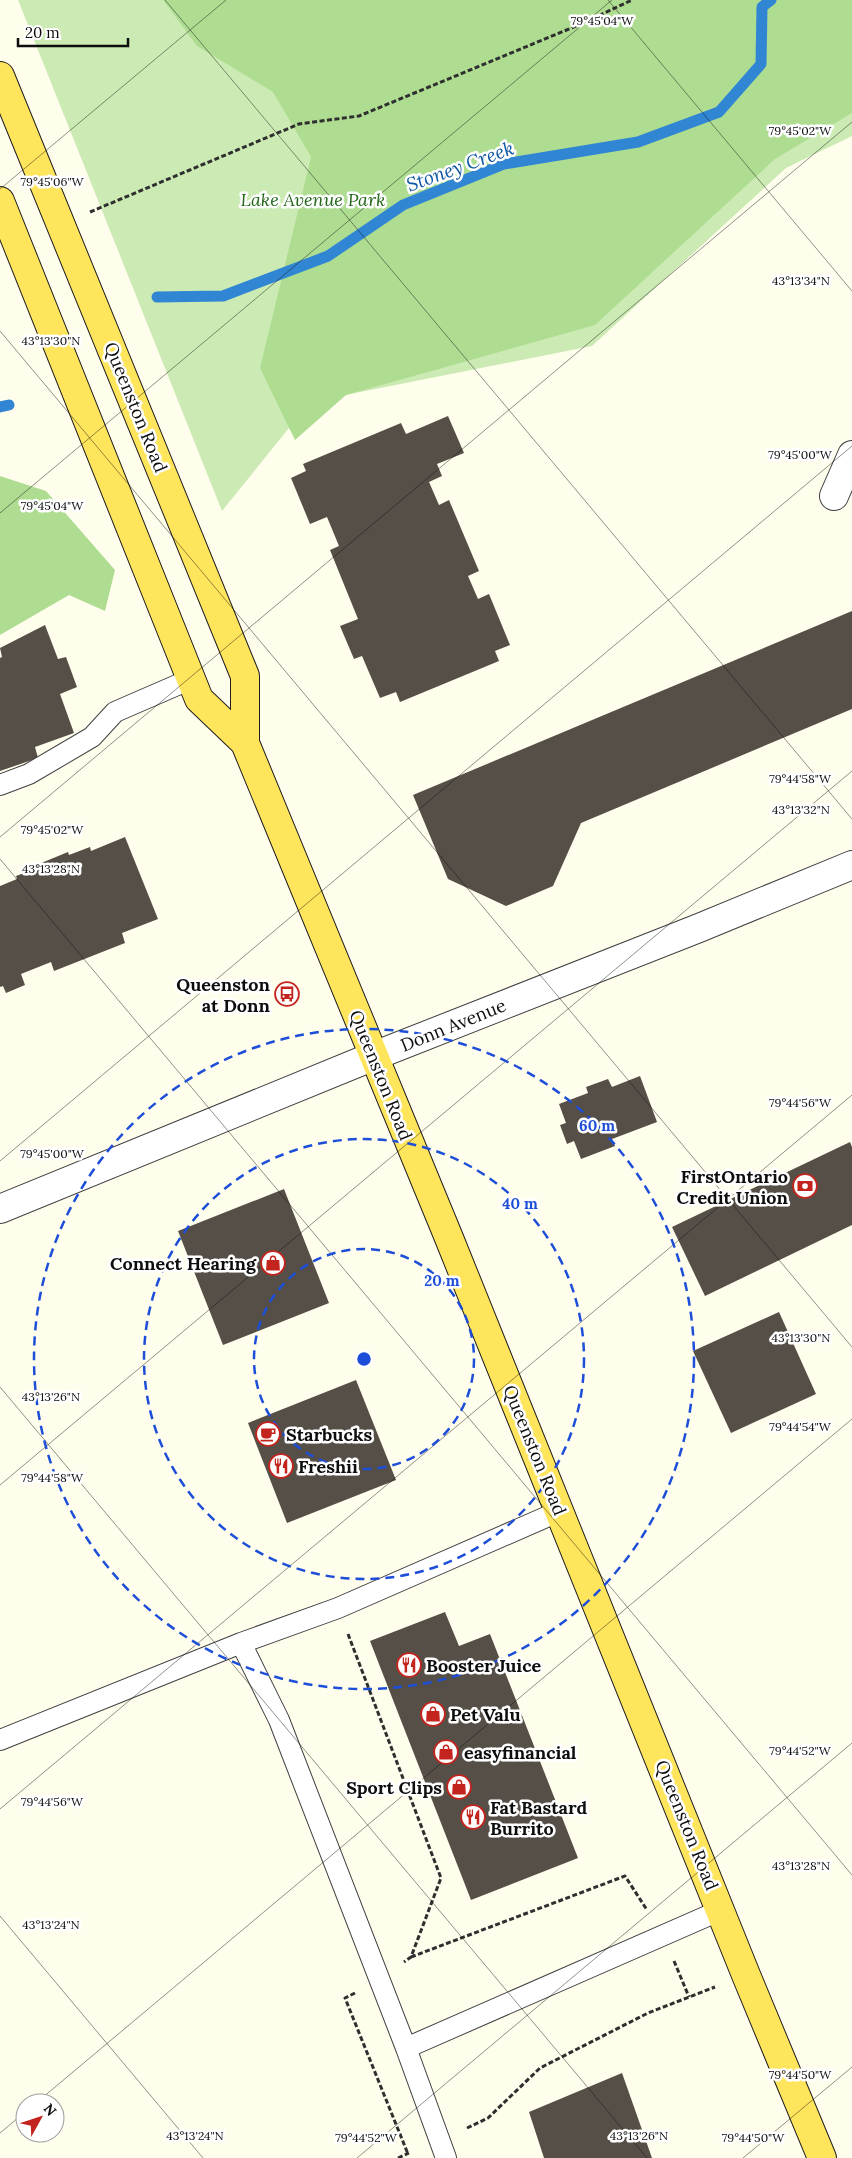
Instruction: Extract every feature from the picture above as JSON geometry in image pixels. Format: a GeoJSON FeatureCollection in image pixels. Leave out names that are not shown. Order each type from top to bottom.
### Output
{"type":"FeatureCollection","features":[{"type":"Feature","properties":{"kind":"main road","name":"Queenston Road"},"geometry":{"type":"LineString","coordinates":[[0,76],[245,676],[245,743],[560,1511],[746,1975],[822,2158]]}},
{"type":"Feature","properties":{"kind":"main road","name":"Queenston Road"},"geometry":{"type":"LineString","coordinates":[[0,201],[198,699],[245,743]]}},
{"type":"Feature","properties":{"kind":"street"},"geometry":{"type":"LineString","coordinates":[[834,496],[852,455]]}},
{"type":"Feature","properties":{"kind":"street","name":"Donn Avenue"},"geometry":{"type":"LineString","coordinates":[[0,1209],[374,1056],[699,928],[852,865]]}},
{"type":"Feature","properties":{"kind":"lane"},"geometry":{"type":"LineString","coordinates":[[0,785],[29,774],[92,737],[115,712],[191,679]]}},
{"type":"Feature","properties":{"kind":"lane"},"geometry":{"type":"LineString","coordinates":[[0,1740],[241,1643],[338,1608],[560,1511]]}},
{"type":"Feature","properties":{"kind":"lane"},"geometry":{"type":"LineString","coordinates":[[241,1643],[279,1720],[406,2048],[443,2149]]}},
{"type":"Feature","properties":{"kind":"lane"},"geometry":{"type":"LineString","coordinates":[[406,2048],[721,1910]]}},
{"type":"Feature","properties":{"kind":"path"},"geometry":{"type":"LineString","coordinates":[[61,224],[298,124],[359,116],[581,24],[632,0]]}},
{"type":"Feature","properties":{"kind":"path"},"geometry":{"type":"LineString","coordinates":[[338,1608],[441,1878],[411,1957]]}},
{"type":"Feature","properties":{"kind":"path"},"geometry":{"type":"LineString","coordinates":[[408,2154],[345,1998],[380,1980],[411,1957],[625,1876],[664,1936],[689,1997]]}},
{"type":"Feature","properties":{"kind":"path"},"geometry":{"type":"LineString","coordinates":[[398,2158],[408,2154],[443,2149],[488,2118],[540,2068],[648,2013],[746,1975]]}},
{"type":"Feature","properties":{"kind":"green space","name":"Lake Avenue Park"},"geometry":{"type":"Polygon","coordinates":[[[18,0],[852,0],[852,136],[786,168],[592,346],[310,402],[222,511],[18,0]]]}},
{"type":"Feature","properties":{"kind":"green space","name":"Lake Avenue Park"},"geometry":{"type":"Polygon","coordinates":[[[163,0],[852,0],[852,113],[775,159],[595,325],[346,395],[295,440],[260,368],[311,157],[273,92],[197,46],[163,0]]]}},
{"type":"Feature","properties":{"kind":"green space"},"geometry":{"type":"Polygon","coordinates":[[[0,476],[46,491],[115,570],[105,611],[69,595],[0,635],[0,476]]]}},
{"type":"Feature","properties":{"kind":"building"},"geometry":{"type":"Polygon","coordinates":[[[448,416],[464,453],[437,464],[442,476],[429,482],[439,505],[449,500],[479,571],[468,576],[478,599],[489,594],[510,645],[495,651],[499,661],[400,702],[396,692],[380,698],[362,656],[354,659],[340,626],[358,619],[330,550],[339,546],[327,517],[310,524],[291,478],[306,471],[303,464],[401,423],[406,434],[448,416]]]}},
{"type":"Feature","properties":{"kind":"building"},"geometry":{"type":"Polygon","coordinates":[[[852,611],[852,709],[581,823],[553,886],[506,906],[448,879],[413,795],[852,611]]]}},
{"type":"Feature","properties":{"kind":"building"},"geometry":{"type":"Polygon","coordinates":[[[45,625],[58,659],[66,657],[77,687],[60,694],[74,733],[35,747],[38,758],[0,771],[0,658],[2,657],[0,648],[45,625]]]}},
{"type":"Feature","properties":{"kind":"building"},"geometry":{"type":"Polygon","coordinates":[[[125,837],[158,919],[122,933],[125,943],[54,971],[51,962],[21,974],[25,985],[6,993],[3,986],[0,987],[0,886],[17,879],[16,876],[35,869],[34,866],[68,852],[69,855],[90,847],[91,851],[125,837]]]}},
{"type":"Feature","properties":{"kind":"building"},"geometry":{"type":"Polygon","coordinates":[[[640,1076],[657,1122],[612,1139],[615,1146],[581,1159],[574,1141],[567,1144],[560,1125],[566,1123],[559,1104],[588,1093],[586,1087],[608,1079],[612,1087],[640,1076]]]}},
{"type":"Feature","properties":{"kind":"building","name":"FirstOntario Credit Union"},"geometry":{"type":"Polygon","coordinates":[[[850,1142],[852,1147],[852,1225],[705,1296],[672,1227],[850,1142]]]}},
{"type":"Feature","properties":{"kind":"building"},"geometry":{"type":"Polygon","coordinates":[[[284,1189],[329,1303],[223,1345],[178,1231],[284,1189]]]}},
{"type":"Feature","properties":{"kind":"building"},"geometry":{"type":"Polygon","coordinates":[[[779,1312],[816,1394],[731,1433],[693,1351],[779,1312]]]}},
{"type":"Feature","properties":{"kind":"building"},"geometry":{"type":"Polygon","coordinates":[[[356,1380],[396,1480],[287,1523],[248,1423],[356,1380]]]}},
{"type":"Feature","properties":{"kind":"building"},"geometry":{"type":"Polygon","coordinates":[[[445,1612],[459,1646],[490,1634],[578,1858],[471,1900],[370,1641],[445,1612]]]}},
{"type":"Feature","properties":{"kind":"building"},"geometry":{"type":"Polygon","coordinates":[[[622,2073],[652,2158],[544,2158],[529,2112],[622,2073]]]}},
{"type":"Feature","properties":{"kind":"waterway","name":"Stoney Creek"},"geometry":{"type":"LineString","coordinates":[[157,297],[223,296],[328,256],[403,205],[504,164],[638,142],[719,112],[761,64],[762,7],[771,0]]}},
{"type":"Feature","properties":{"kind":"waterway","name":"Stoney Creek"},"geometry":{"type":"LineString","coordinates":[[0,407],[9,405]]}},
{"type":"Feature","properties":{"kind":"place","name":"Queenston at Donn"},"geometry":{"type":"Point","coordinates":[287,994]}},
{"type":"Feature","properties":{"kind":"place","name":"FirstOntario Credit Union"},"geometry":{"type":"Point","coordinates":[805,1186]}},
{"type":"Feature","properties":{"kind":"place","name":"Connect Hearing"},"geometry":{"type":"Point","coordinates":[273,1263]}},
{"type":"Feature","properties":{"kind":"place","name":"Starbucks"},"geometry":{"type":"Point","coordinates":[268,1434]}},
{"type":"Feature","properties":{"kind":"place","name":"Freshii"},"geometry":{"type":"Point","coordinates":[281,1466]}},
{"type":"Feature","properties":{"kind":"place","name":"Booster Juice"},"geometry":{"type":"Point","coordinates":[409,1665]}},
{"type":"Feature","properties":{"kind":"place","name":"Pet Valu"},"geometry":{"type":"Point","coordinates":[433,1714]}},
{"type":"Feature","properties":{"kind":"place","name":"easyfinancial"},"geometry":{"type":"Point","coordinates":[446,1752]}},
{"type":"Feature","properties":{"kind":"place","name":"Sport Clips"},"geometry":{"type":"Point","coordinates":[459,1787]}},
{"type":"Feature","properties":{"kind":"place","name":"Fat Bastard Burrito"},"geometry":{"type":"Point","coordinates":[473,1817]}}]}
